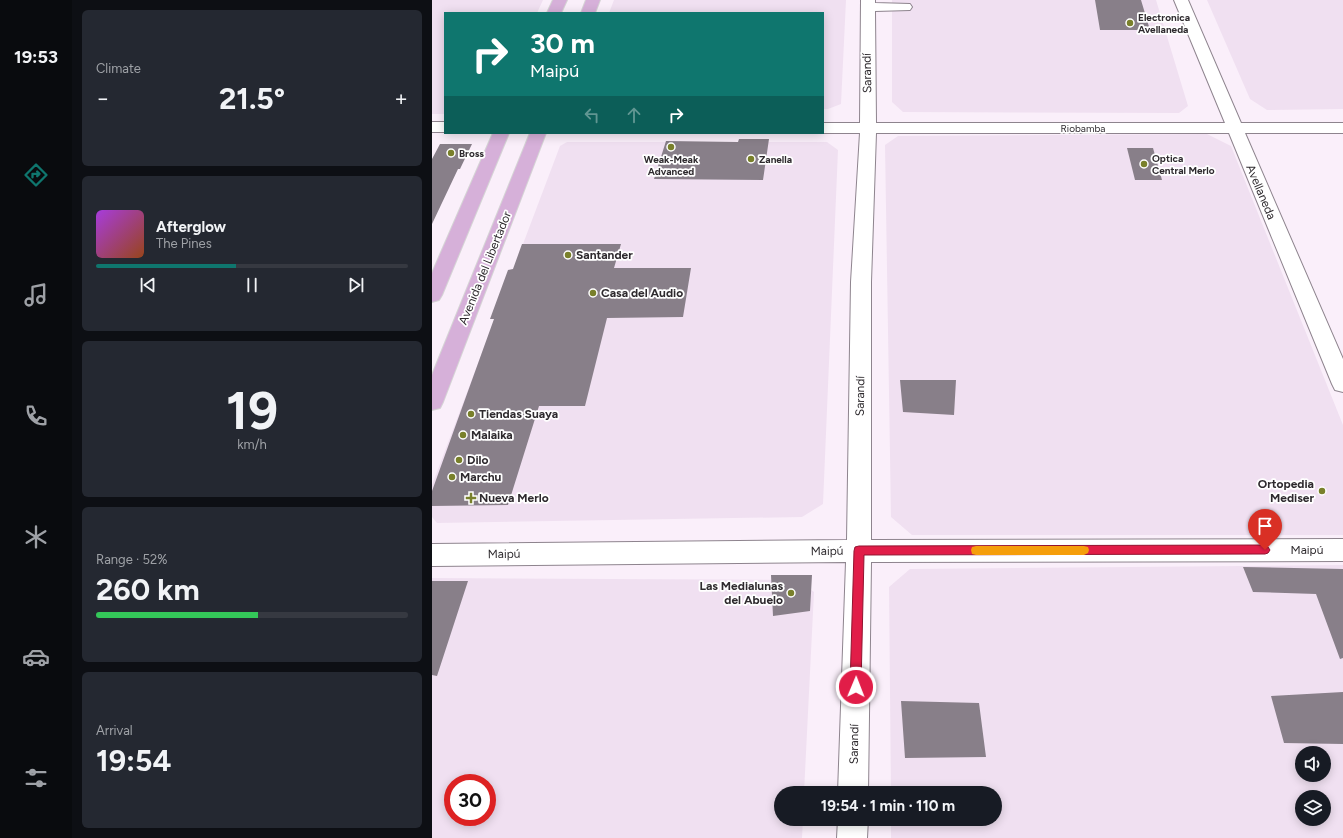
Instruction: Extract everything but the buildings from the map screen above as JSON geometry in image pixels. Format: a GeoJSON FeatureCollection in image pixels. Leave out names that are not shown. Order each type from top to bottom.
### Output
{"type":"FeatureCollection","features":[{"type":"Feature","properties":{"kind":"main road"},"geometry":{"type":"LineString","coordinates":[[554,12],[560,0]]}},
{"type":"Feature","properties":{"kind":"main road"},"geometry":{"type":"LineString","coordinates":[[588,12],[593,0]]}},
{"type":"Feature","properties":{"kind":"main road"},"geometry":{"type":"LineString","coordinates":[[432,295],[502,134]]}},
{"type":"Feature","properties":{"kind":"main road","name":"Avenida del Libertador"},"geometry":{"type":"LineString","coordinates":[[432,402],[538,134]]}},
{"type":"Feature","properties":{"kind":"street","name":"Avellaneda"},"geometry":{"type":"LineString","coordinates":[[1181,0],[1343,384]]}},
{"type":"Feature","properties":{"kind":"street"},"geometry":{"type":"LineString","coordinates":[[867,4],[905,7]]}},
{"type":"Feature","properties":{"kind":"street","name":"Sarandí"},"geometry":{"type":"LineString","coordinates":[[853,786],[859,551],[861,282],[868,128],[867,4]]}},
{"type":"Feature","properties":{"kind":"street"},"geometry":{"type":"LineString","coordinates":[[432,127],[444,127]]}},
{"type":"Feature","properties":{"kind":"street","name":"Riobamba"},"geometry":{"type":"LineString","coordinates":[[824,128],[1343,128]]}},
{"type":"Feature","properties":{"kind":"street","name":"Maipú"},"geometry":{"type":"LineString","coordinates":[[432,555],[859,551],[1343,550]]}},
{"type":"Feature","properties":{"kind":"street"},"geometry":{"type":"LineString","coordinates":[[852,838],[853,826]]}},
{"type":"Feature","properties":{"kind":"shaded area"},"geometry":{"type":"Polygon","coordinates":[[[432,0],[543,0],[537,12],[444,12],[444,114],[432,114],[432,0]]]}},
{"type":"Feature","properties":{"kind":"shaded area"},"geometry":{"type":"Polygon","coordinates":[[[614,0],[846,0],[841,104],[824,109],[824,12],[609,12],[614,0]]]}},
{"type":"Feature","properties":{"kind":"shaded area"},"geometry":{"type":"Polygon","coordinates":[[[892,0],[1156,0],[1188,106],[1179,113],[903,112],[892,102],[892,0]]]}},
{"type":"Feature","properties":{"kind":"shaded area"},"geometry":{"type":"Polygon","coordinates":[[[1207,0],[1343,0],[1343,109],[1267,110],[1250,99],[1207,0]]]}},
{"type":"Feature","properties":{"kind":"shaded area"},"geometry":{"type":"Polygon","coordinates":[[[1207,134],[1231,146],[1343,425],[1343,535],[912,535],[891,517],[885,145],[898,136],[1207,134]]]}},
{"type":"Feature","properties":{"kind":"shaded area"},"geometry":{"type":"Polygon","coordinates":[[[567,142],[827,142],[838,150],[823,504],[802,517],[437,523],[432,517],[432,485],[560,146],[567,142]]]}},
{"type":"Feature","properties":{"kind":"shaded area"},"geometry":{"type":"Polygon","coordinates":[[[1343,565],[1343,838],[891,838],[891,826],[1002,826],[1002,786],[891,786],[889,587],[910,569],[1343,565]]]}},
{"type":"Feature","properties":{"kind":"shaded area"},"geometry":{"type":"Polygon","coordinates":[[[432,578],[797,580],[814,592],[804,786],[774,786],[774,826],[803,826],[802,838],[432,838],[432,578]]]}},
{"type":"Feature","properties":{"kind":"slow traffic"},"geometry":{"type":"LineString","coordinates":[[976,550],[1084,550]]}},
{"type":"Feature","properties":{"kind":"place","name":"Electronica Avellaneda"},"geometry":{"type":"Point","coordinates":[1130,23]}},
{"type":"Feature","properties":{"kind":"place","name":"Weak-Meak Advanced"},"geometry":{"type":"Point","coordinates":[671,147]}},
{"type":"Feature","properties":{"kind":"place","name":"Bross"},"geometry":{"type":"Point","coordinates":[451,153]}},
{"type":"Feature","properties":{"kind":"place","name":"Zanella"},"geometry":{"type":"Point","coordinates":[751,159]}},
{"type":"Feature","properties":{"kind":"place","name":"Optica Central Merlo"},"geometry":{"type":"Point","coordinates":[1144,164]}},
{"type":"Feature","properties":{"kind":"place","name":"Santander"},"geometry":{"type":"Point","coordinates":[568,255]}},
{"type":"Feature","properties":{"kind":"place","name":"Casa del Audio"},"geometry":{"type":"Point","coordinates":[593,293]}},
{"type":"Feature","properties":{"kind":"place","name":"Tiendas Suaya"},"geometry":{"type":"Point","coordinates":[471,414]}},
{"type":"Feature","properties":{"kind":"place","name":"Malaika"},"geometry":{"type":"Point","coordinates":[463,435]}},
{"type":"Feature","properties":{"kind":"place","name":"Dilo"},"geometry":{"type":"Point","coordinates":[459,460]}},
{"type":"Feature","properties":{"kind":"place","name":"Marchu"},"geometry":{"type":"Point","coordinates":[452,477]}},
{"type":"Feature","properties":{"kind":"place","name":"Ortopedia Mediser"},"geometry":{"type":"Point","coordinates":[1322,491]}},
{"type":"Feature","properties":{"kind":"place","name":"Nueva Merlo"},"geometry":{"type":"Point","coordinates":[471,498]}},
{"type":"Feature","properties":{"kind":"place","name":"Las Medialunas del Abuelo"},"geometry":{"type":"Point","coordinates":[791,593]}},
{"type":"Feature","properties":{"kind":"route"},"geometry":{"type":"LineString","coordinates":[[856,687],[859,551],[1265,550]]}}]}
